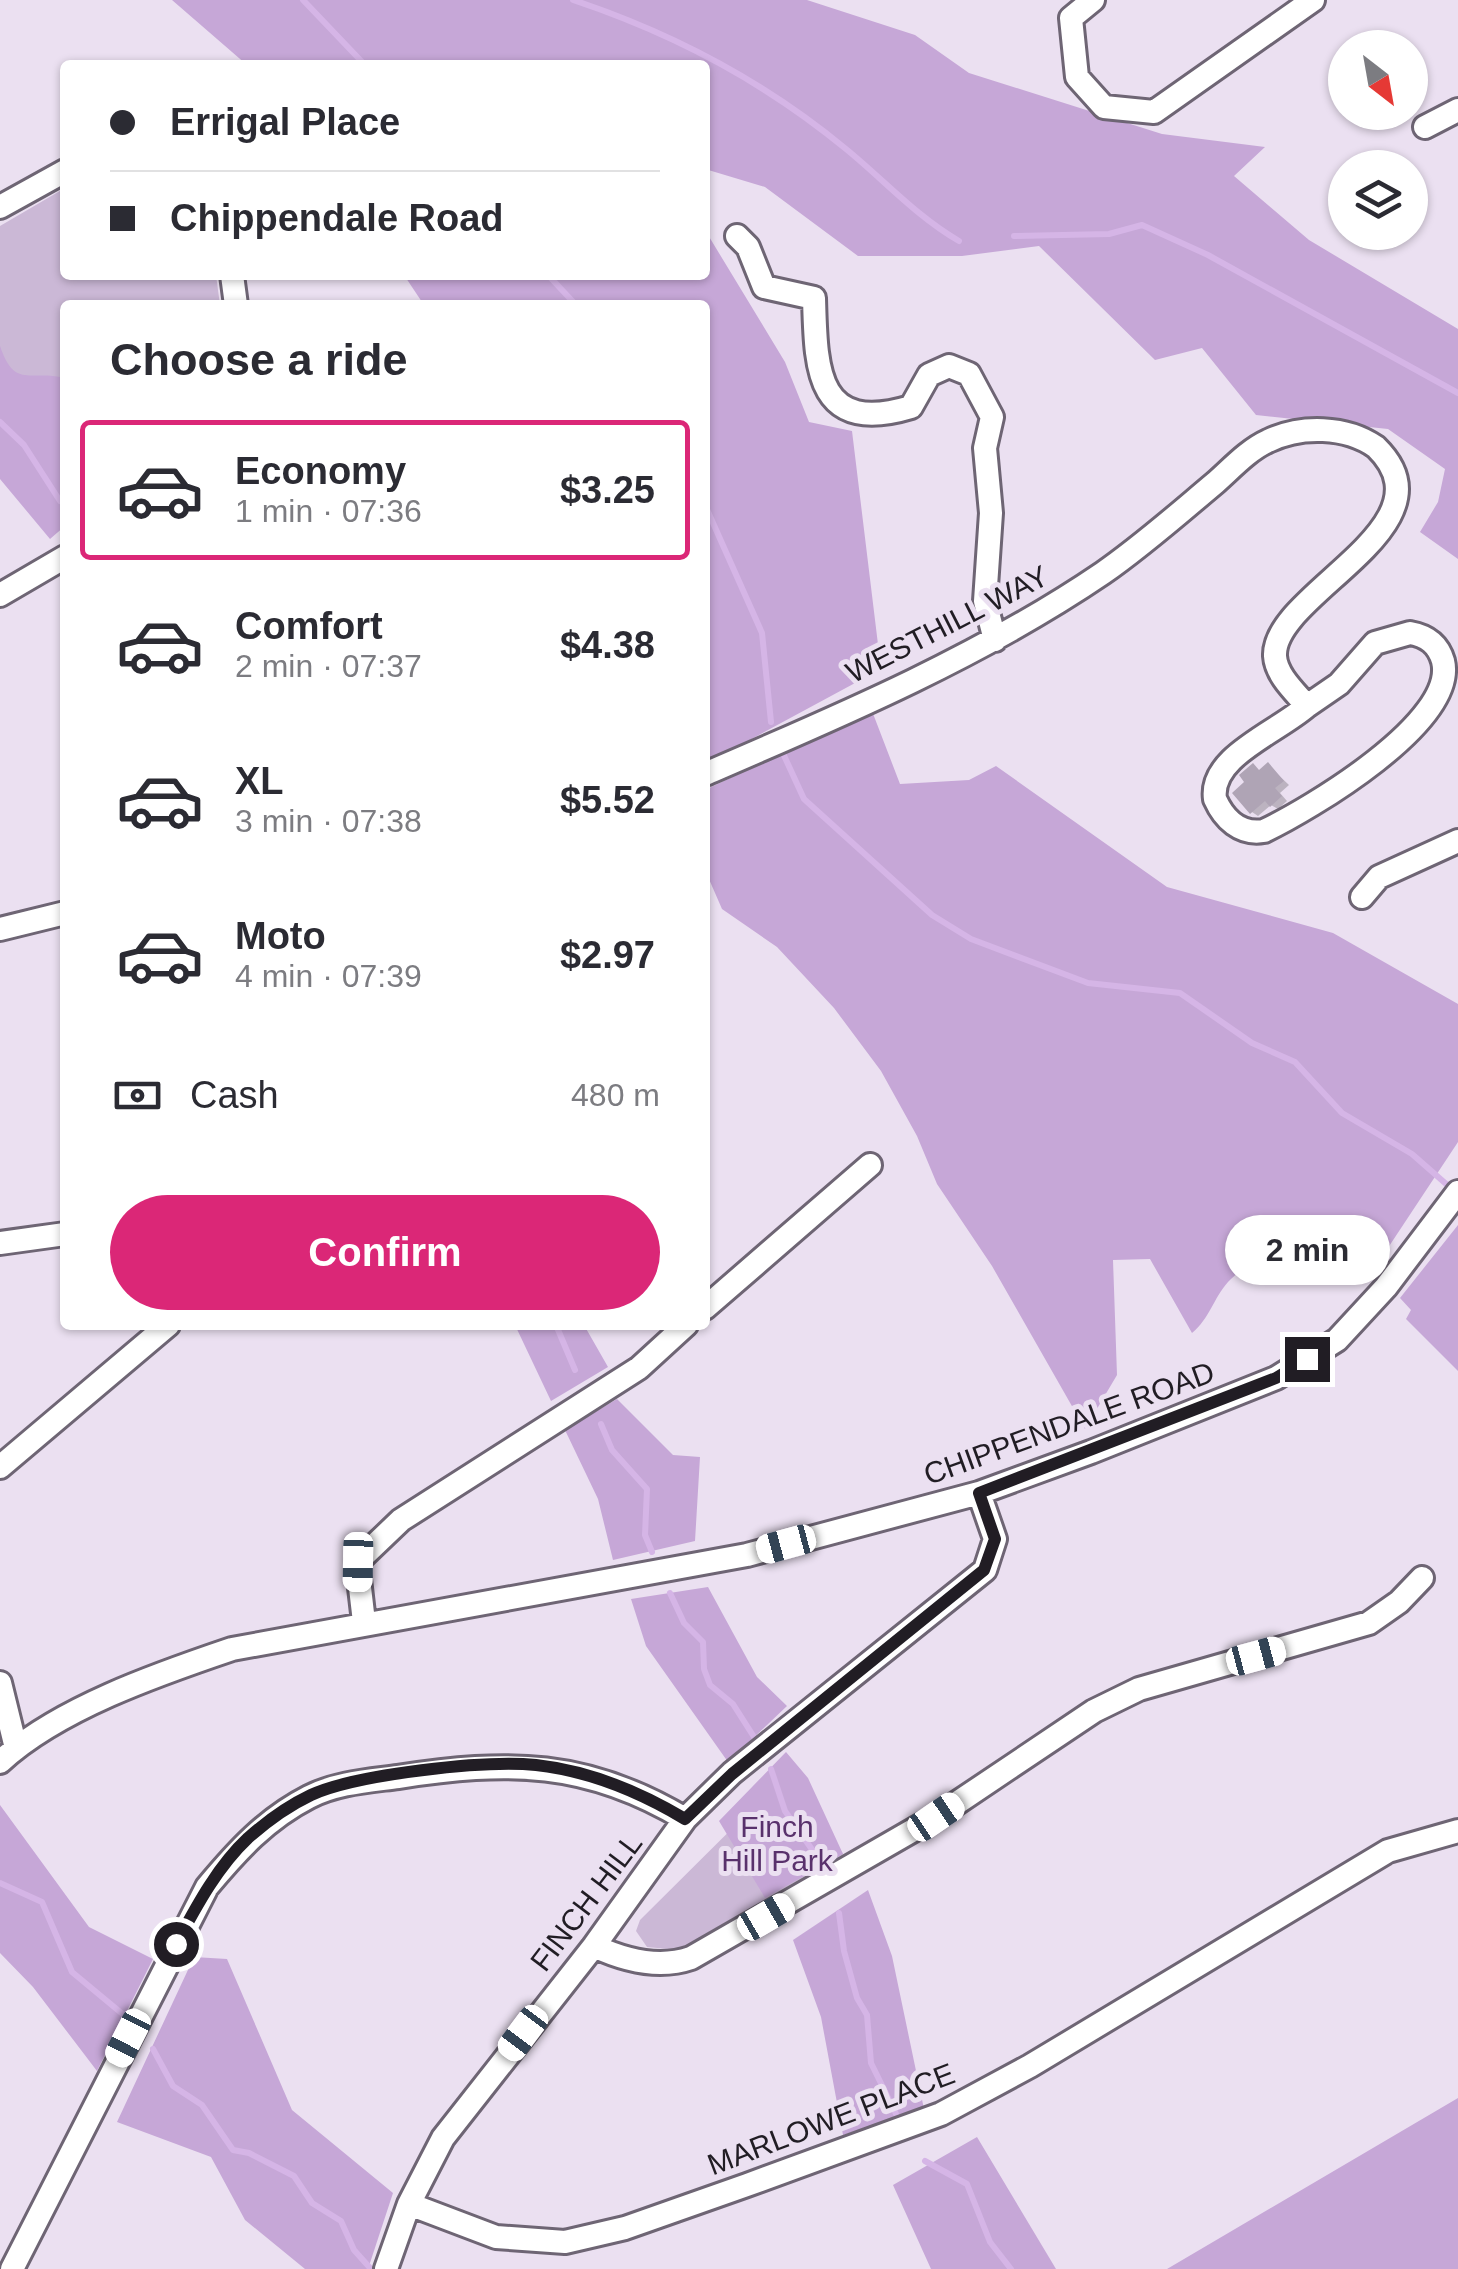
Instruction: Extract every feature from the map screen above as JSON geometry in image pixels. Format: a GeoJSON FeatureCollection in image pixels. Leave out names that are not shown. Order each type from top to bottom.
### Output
{"type":"FeatureCollection","features":[{"type":"Feature","properties":{"kind":"street"},"geometry":{"type":"LineString","coordinates":[[1093,0],[1071,18],[1077,77],[1104,107],[1154,112],[1314,0]]}},
{"type":"Feature","properties":{"kind":"street"},"geometry":{"type":"LineString","coordinates":[[1428,125],[1458,110]]}},
{"type":"Feature","properties":{"kind":"street"},"geometry":{"type":"LineString","coordinates":[[0,207],[60,174]]}},
{"type":"Feature","properties":{"kind":"street"},"geometry":{"type":"LineString","coordinates":[[736,236],[748,248],[764,287],[814,298],[818,374],[826,394],[845,406],[891,414],[911,408],[928,375],[949,366],[968,374],[978,386],[992,417],[985,448],[990,513],[985,582],[987,618],[995,640]]}},
{"type":"Feature","properties":{"kind":"street","name":"WESTHILL WAY"},"geometry":{"type":"LineString","coordinates":[[710,772],[995,640],[1104,572],[1265,442],[1286,434],[1331,431],[1373,445],[1394,465],[1404,489],[1402,518],[1392,532],[1280,634],[1277,667],[1307,706]]}},
{"type":"Feature","properties":{"kind":"street"},"geometry":{"type":"LineString","coordinates":[[0,595],[60,560]]}},
{"type":"Feature","properties":{"kind":"street"},"geometry":{"type":"LineString","coordinates":[[1420,634],[1434,645],[1443,660],[1440,691],[1378,764],[1264,831],[1254,833],[1233,824],[1214,798],[1217,772],[1230,758],[1267,738],[1307,706],[1340,684],[1386,636],[1420,634]]}},
{"type":"Feature","properties":{"kind":"street"},"geometry":{"type":"LineString","coordinates":[[1362,897],[1379,877],[1458,841]]}},
{"type":"Feature","properties":{"kind":"street"},"geometry":{"type":"LineString","coordinates":[[0,929],[60,914]]}},
{"type":"Feature","properties":{"kind":"street"},"geometry":{"type":"LineString","coordinates":[[710,1304],[870,1165]]}},
{"type":"Feature","properties":{"kind":"street","name":"CHIPPENDALE ROAD"},"geometry":{"type":"LineString","coordinates":[[8,1755],[178,1667],[232,1650],[364,1622],[510,1600],[747,1555],[979,1493],[1276,1378],[1337,1340],[1386,1287],[1458,1192]]}},
{"type":"Feature","properties":{"kind":"street"},"geometry":{"type":"LineString","coordinates":[[0,1243],[60,1235]]}},
{"type":"Feature","properties":{"kind":"street"},"geometry":{"type":"LineString","coordinates":[[0,1466],[162,1330]]}},
{"type":"Feature","properties":{"kind":"street"},"geometry":{"type":"LineString","coordinates":[[364,1622],[358,1562],[375,1543],[401,1520],[639,1368],[681,1330]]}},
{"type":"Feature","properties":{"kind":"street","name":"FINCH HILL"},"geometry":{"type":"LineString","coordinates":[[386,2269],[409,2204],[443,2138],[594,1946],[685,1819],[732,1774],[984,1570],[995,1539],[979,1493]]}},
{"type":"Feature","properties":{"kind":"street"},"geometry":{"type":"LineString","coordinates":[[594,1946],[620,1958],[650,1962],[673,1964],[691,1958],[936,1817],[1094,1711],[1139,1688],[1369,1622],[1399,1602],[1422,1578]]}},
{"type":"Feature","properties":{"kind":"street"},"geometry":{"type":"LineString","coordinates":[[0,1683],[8,1755]]}},
{"type":"Feature","properties":{"kind":"street"},"geometry":{"type":"LineString","coordinates":[[12,2269],[207,1888],[248,1838],[287,1810],[340,1785],[488,1764],[536,1765],[629,1789],[685,1819]]}},
{"type":"Feature","properties":{"kind":"street","name":"MARLOWE PLACE"},"geometry":{"type":"LineString","coordinates":[[409,2204],[496,2237],[566,2242],[625,2228],[730,2191],[940,2114],[1030,2066],[1388,1852],[1458,1831]]}},
{"type":"Feature","properties":{"kind":"green space"},"geometry":{"type":"Polygon","coordinates":[[[172,0],[807,0],[915,35],[969,73],[1162,134],[1265,147],[1234,176],[1309,240],[1458,329],[1458,559],[1420,532],[1438,502],[1445,469],[1388,429],[1256,415],[1202,348],[1155,360],[1039,246],[962,256],[858,256],[765,187],[710,170],[710,60],[241,60],[172,0]]]}},
{"type":"Feature","properties":{"kind":"green space"},"geometry":{"type":"Polygon","coordinates":[[[60,191],[60,280],[217,280],[219,300],[60,300],[60,499],[0,459],[0,226],[60,191]]]}},
{"type":"Feature","properties":{"kind":"green space"},"geometry":{"type":"Polygon","coordinates":[[[710,238],[785,362],[809,422],[852,431],[881,669],[710,761],[710,300],[421,300],[407,280],[710,280],[710,238]]]}},
{"type":"Feature","properties":{"kind":"green space"},"geometry":{"type":"Polygon","coordinates":[[[0,346],[18,373],[60,377],[60,530],[50,539],[0,479],[0,346]]]}},
{"type":"Feature","properties":{"kind":"green space"},"geometry":{"type":"Polygon","coordinates":[[[872,711],[900,784],[969,780],[996,766],[1167,887],[1333,933],[1458,1004],[1458,1142],[1368,1278],[1321,1243],[1284,1253],[1237,1274],[1192,1333],[1150,1259],[1113,1260],[1117,1375],[1085,1429],[992,1266],[937,1184],[917,1136],[881,1071],[834,1008],[777,947],[722,909],[710,881],[710,788],[872,711]]]}},
{"type":"Feature","properties":{"kind":"green space"},"geometry":{"type":"Polygon","coordinates":[[[1458,1225],[1458,1371],[1406,1319],[1411,1310],[1400,1298],[1458,1225]]]}},
{"type":"Feature","properties":{"kind":"green space"},"geometry":{"type":"Polygon","coordinates":[[[517,1330],[587,1330],[608,1367],[551,1401],[517,1330]]]}},
{"type":"Feature","properties":{"kind":"green space"},"geometry":{"type":"Polygon","coordinates":[[[617,1399],[673,1455],[700,1457],[695,1541],[613,1560],[598,1499],[565,1430],[617,1399]]]}},
{"type":"Feature","properties":{"kind":"green space"},"geometry":{"type":"Polygon","coordinates":[[[708,1587],[757,1677],[787,1706],[728,1762],[646,1646],[631,1599],[708,1587]]]}},
{"type":"Feature","properties":{"kind":"green space"},"geometry":{"type":"Polygon","coordinates":[[[786,1752],[808,1778],[843,1854],[765,1898],[719,1821],[786,1752]]]}},
{"type":"Feature","properties":{"kind":"green space","name":"Finch Hill Park"},"geometry":{"type":"Polygon","coordinates":[[[791,1770],[843,1854],[678,1950],[647,1947],[636,1931],[640,1920],[791,1770]]]}},
{"type":"Feature","properties":{"kind":"green space"},"geometry":{"type":"Polygon","coordinates":[[[0,1805],[89,1927],[153,1959],[97,2071],[33,1987],[0,1953],[0,1805]]]}},
{"type":"Feature","properties":{"kind":"green space"},"geometry":{"type":"Polygon","coordinates":[[[868,1890],[892,1956],[924,2109],[843,2135],[821,2017],[793,1940],[868,1890]]]}},
{"type":"Feature","properties":{"kind":"green space"},"geometry":{"type":"Polygon","coordinates":[[[194,1957],[227,1959],[292,2110],[393,2193],[368,2269],[305,2269],[245,2220],[211,2157],[117,2122],[194,1957]]]}},
{"type":"Feature","properties":{"kind":"green space"},"geometry":{"type":"Polygon","coordinates":[[[1458,2098],[1458,2269],[1167,2269],[1458,2098]]]}},
{"type":"Feature","properties":{"kind":"green space"},"geometry":{"type":"Polygon","coordinates":[[[977,2137],[1056,2269],[931,2269],[893,2185],[977,2137]]]}},
{"type":"Feature","properties":{"kind":"building"},"geometry":{"type":"Polygon","coordinates":[[[1268,762],[1284,781],[1275,788],[1282,796],[1270,807],[1265,801],[1250,814],[1232,793],[1244,782],[1239,775],[1253,763],[1259,770],[1268,762]]]}},
{"type":"Feature","properties":{"kind":"waterway"},"geometry":{"type":"LineString","coordinates":[[303,0],[360,60]]}},
{"type":"Feature","properties":{"kind":"waterway"},"geometry":{"type":"LineString","coordinates":[[573,0],[682,44],[750,81],[815,125],[914,209],[959,241]]}},
{"type":"Feature","properties":{"kind":"waterway"},"geometry":{"type":"LineString","coordinates":[[1014,236],[1109,234],[1142,225],[1208,255],[1458,393]]}},
{"type":"Feature","properties":{"kind":"waterway"},"geometry":{"type":"LineString","coordinates":[[553,280],[571,300]]}},
{"type":"Feature","properties":{"kind":"waterway"},"geometry":{"type":"LineString","coordinates":[[0,422],[24,445],[60,501]]}},
{"type":"Feature","properties":{"kind":"waterway"},"geometry":{"type":"LineString","coordinates":[[710,516],[762,633],[771,722]]}},
{"type":"Feature","properties":{"kind":"waterway"},"geometry":{"type":"LineString","coordinates":[[781,749],[804,799],[932,915],[971,939],[1088,983],[1180,993],[1252,1043],[1295,1062],[1342,1113],[1412,1154],[1453,1190]]}},
{"type":"Feature","properties":{"kind":"waterway"},"geometry":{"type":"LineString","coordinates":[[558,1330],[575,1370]]}},
{"type":"Feature","properties":{"kind":"waterway"},"geometry":{"type":"LineString","coordinates":[[601,1424],[612,1450],[647,1489],[645,1535],[652,1552]]}},
{"type":"Feature","properties":{"kind":"waterway"},"geometry":{"type":"LineString","coordinates":[[670,1593],[684,1623],[703,1642],[704,1669],[710,1685],[733,1704],[754,1737]]}},
{"type":"Feature","properties":{"kind":"waterway"},"geometry":{"type":"LineString","coordinates":[[771,1769],[785,1811],[825,1868]]}},
{"type":"Feature","properties":{"kind":"waterway"},"geometry":{"type":"LineString","coordinates":[[0,1883],[42,1902],[72,1972],[125,2016]]}},
{"type":"Feature","properties":{"kind":"waterway"},"geometry":{"type":"LineString","coordinates":[[839,1913],[844,1951],[857,1998],[867,2015],[871,2063],[899,2120]]}},
{"type":"Feature","properties":{"kind":"waterway"},"geometry":{"type":"LineString","coordinates":[[153,2049],[173,2086],[202,2105],[233,2150],[249,2153],[294,2176],[312,2203],[341,2221],[354,2250],[371,2269]]}},
{"type":"Feature","properties":{"kind":"waterway"},"geometry":{"type":"LineString","coordinates":[[925,2161],[967,2184],[990,2242],[1011,2269]]}},
{"type":"Feature","properties":{"kind":"route"},"geometry":{"type":"LineString","coordinates":[[176,1944],[207,1888],[248,1838],[312,1795],[340,1785],[488,1764],[536,1765],[583,1774],[629,1789],[685,1819],[732,1774],[984,1570],[993,1554],[995,1539],[979,1493],[1276,1378],[1307,1359]]}}]}
